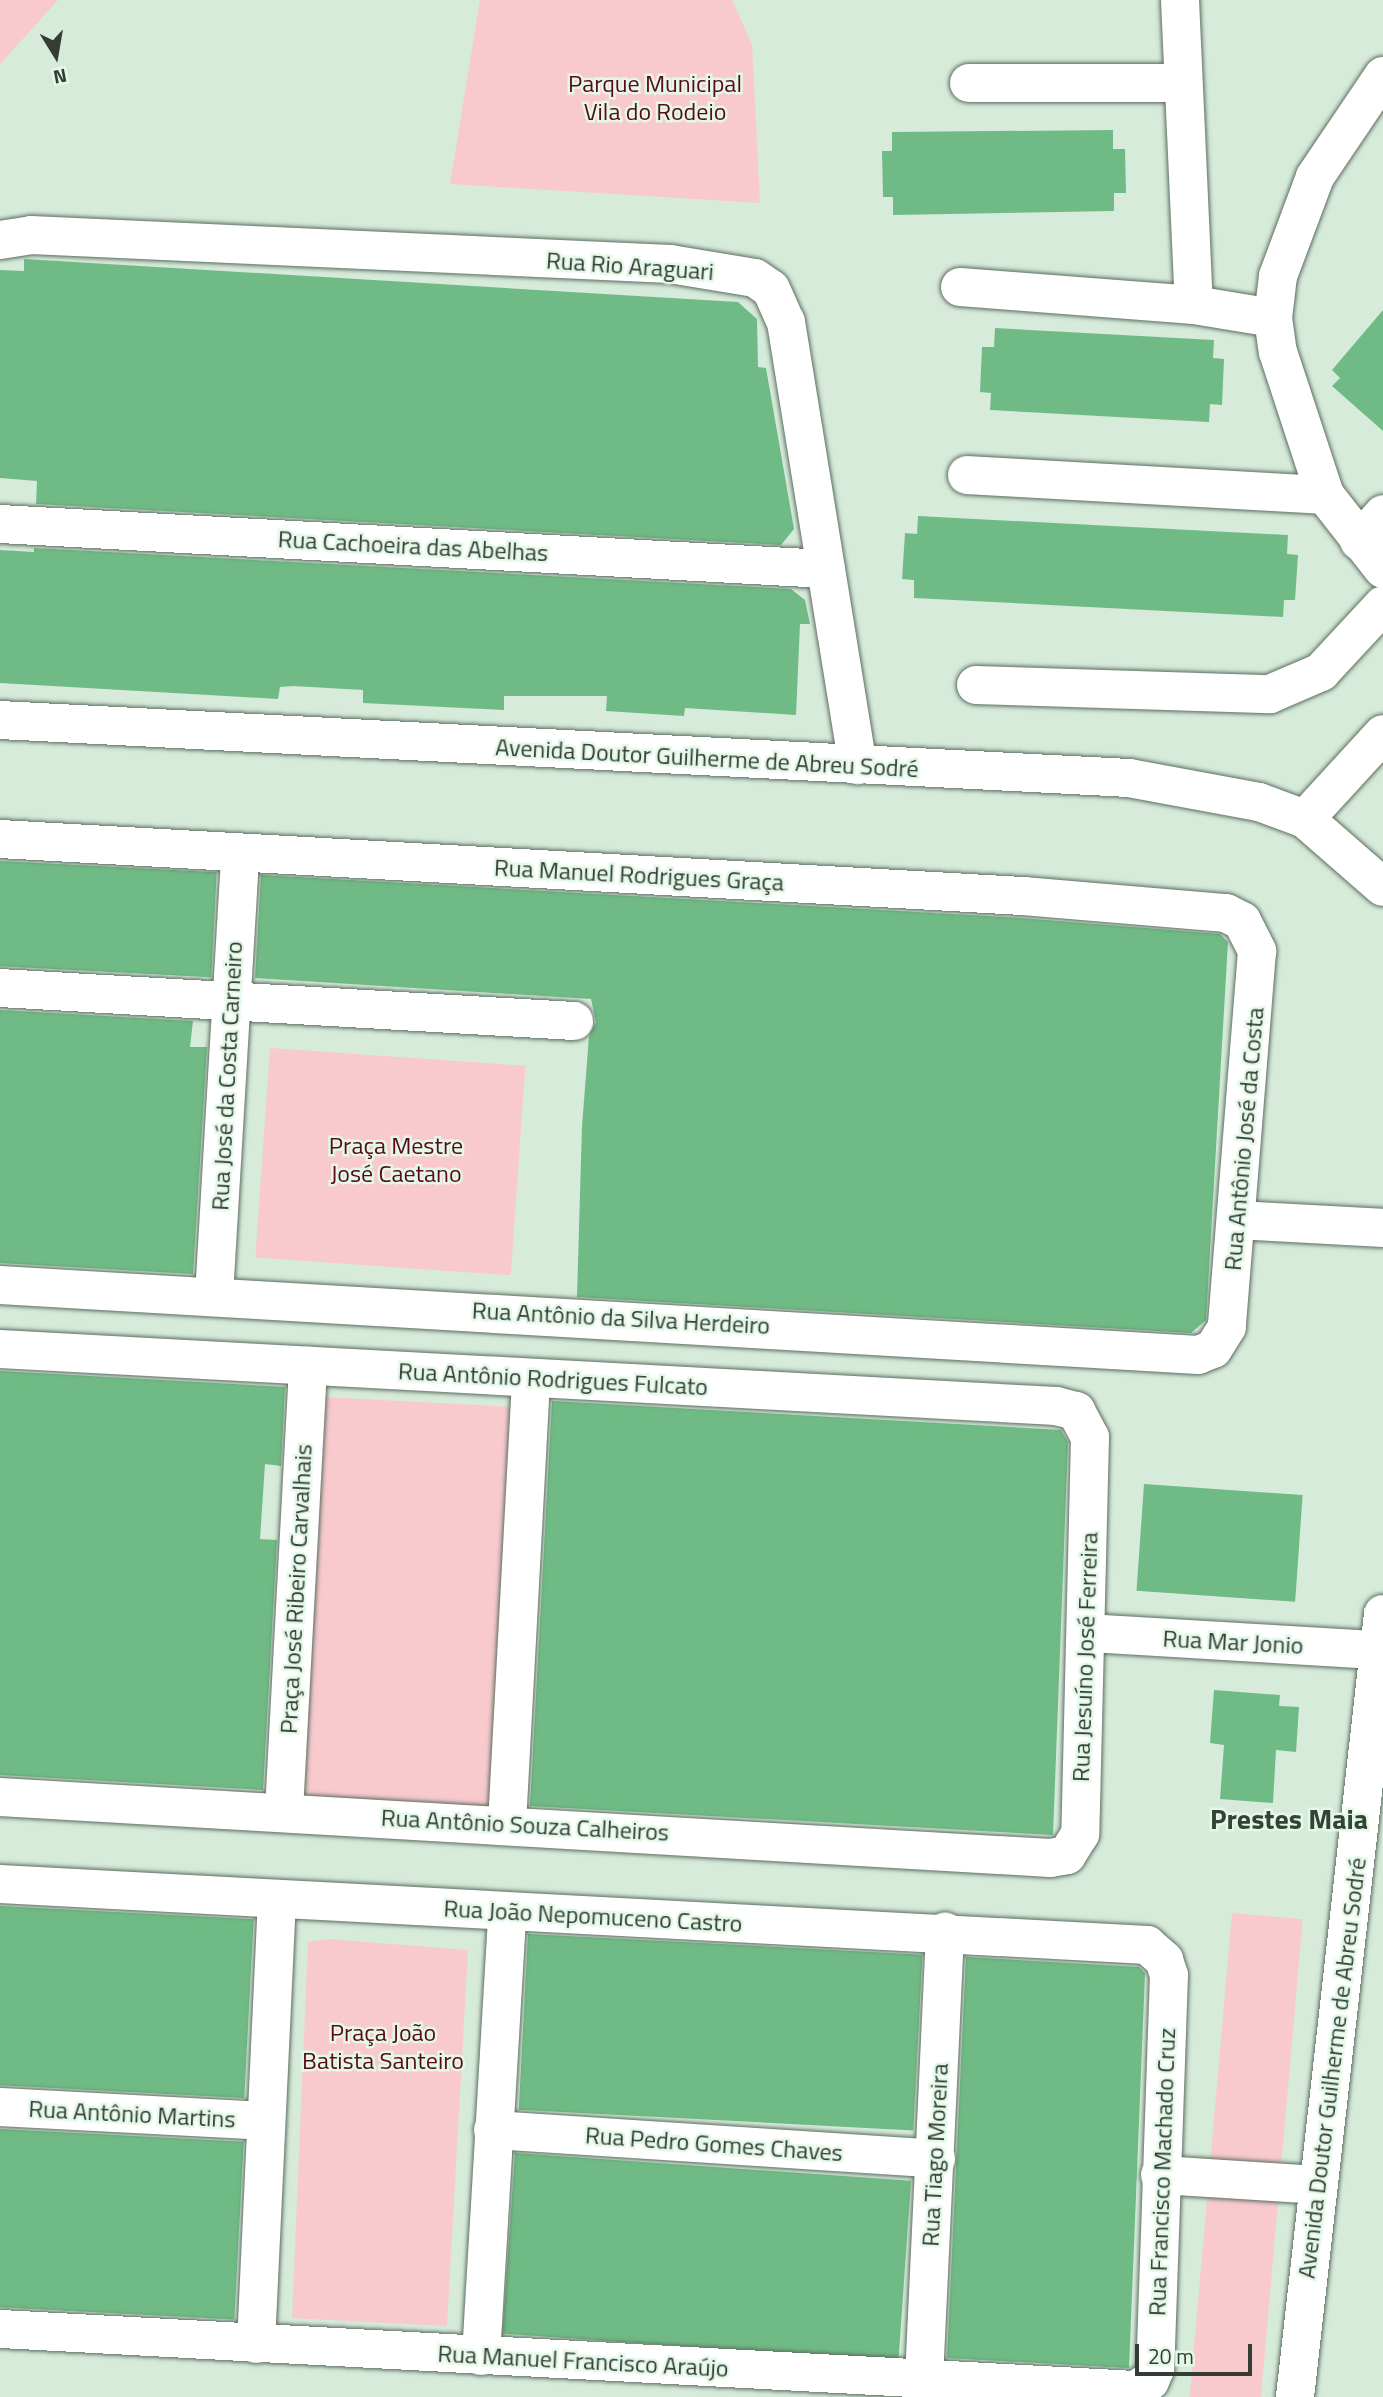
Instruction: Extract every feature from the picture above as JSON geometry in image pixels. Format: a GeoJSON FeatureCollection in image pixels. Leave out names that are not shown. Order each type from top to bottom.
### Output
{"type":"FeatureCollection","features":[{"type":"Feature","properties":{"kind":"street"},"geometry":{"type":"LineString","coordinates":[[1180,0],[1194,306]]}},
{"type":"Feature","properties":{"kind":"street"},"geometry":{"type":"LineString","coordinates":[[1375,541],[1325,495],[1278,352],[1273,318],[1282,263],[1315,177],[1383,76]]}},
{"type":"Feature","properties":{"kind":"street"},"geometry":{"type":"LineString","coordinates":[[969,83],[1183,83]]}},
{"type":"Feature","properties":{"kind":"street","name":"Rua Rio Araguari"},"geometry":{"type":"LineString","coordinates":[[0,240],[31,235],[656,264],[755,278],[771,289],[786,322],[858,765]]}},
{"type":"Feature","properties":{"kind":"street"},"geometry":{"type":"LineString","coordinates":[[960,287],[1194,306],[1273,318]]}},
{"type":"Feature","properties":{"kind":"street"},"geometry":{"type":"LineString","coordinates":[[967,475],[1325,495]]}},
{"type":"Feature","properties":{"kind":"street","name":"Rua Cachoeira das Abelhas"},"geometry":{"type":"LineString","coordinates":[[0,524],[826,569]]}},
{"type":"Feature","properties":{"kind":"street"},"geometry":{"type":"LineString","coordinates":[[976,685],[1270,694],[1321,672],[1383,605]]}},
{"type":"Feature","properties":{"kind":"street","name":"Avenida Doutor Guilherme de Abreu Sodré"},"geometry":{"type":"LineString","coordinates":[[0,720],[1129,778],[1236,796],[1305,819],[1383,887]]}},
{"type":"Feature","properties":{"kind":"street"},"geometry":{"type":"LineString","coordinates":[[1305,819],[1383,734]]}},
{"type":"Feature","properties":{"kind":"street","name":"Rua Manuel Rodrigues Graça"},"geometry":{"type":"LineString","coordinates":[[0,839],[240,855],[1009,895],[1226,913],[1242,921],[1257,951]]}},
{"type":"Feature","properties":{"kind":"street","name":"Rua José da Costa Carneiro"},"geometry":{"type":"LineString","coordinates":[[214,1296],[240,855]]}},
{"type":"Feature","properties":{"kind":"street","name":"Rua Antônio José da Costa"},"geometry":{"type":"LineString","coordinates":[[1227,1326],[1257,951]]}},
{"type":"Feature","properties":{"kind":"street"},"geometry":{"type":"LineString","coordinates":[[0,988],[574,1021]]}},
{"type":"Feature","properties":{"kind":"street"},"geometry":{"type":"LineString","coordinates":[[1237,1220],[1383,1228]]}},
{"type":"Feature","properties":{"kind":"street","name":"Rua Antônio da Silva Herdeiro"},"geometry":{"type":"LineString","coordinates":[[0,1285],[806,1328],[1183,1357],[1213,1349],[1227,1326]]}},
{"type":"Feature","properties":{"kind":"street","name":"Rua Antônio Rodrigues Fulcato"},"geometry":{"type":"LineString","coordinates":[[0,1349],[531,1380],[1056,1406],[1076,1411],[1090,1437]]}},
{"type":"Feature","properties":{"kind":"street","name":"Praça José Ribeiro Carvalhais"},"geometry":{"type":"LineString","coordinates":[[284,1811],[308,1366]]}},
{"type":"Feature","properties":{"kind":"street"},"geometry":{"type":"LineString","coordinates":[[507,1824],[531,1380]]}},
{"type":"Feature","properties":{"kind":"street","name":"Rua Jesuíno José Ferreira"},"geometry":{"type":"LineString","coordinates":[[1050,1858],[1067,1855],[1080,1834],[1088,1633],[1090,1437]]}},
{"type":"Feature","properties":{"kind":"street","name":"Avenida Doutor Guilherme de Abreu Sodré"},"geometry":{"type":"LineString","coordinates":[[1295,2397],[1318,2185],[1372,1805],[1380,1632]]}},
{"type":"Feature","properties":{"kind":"street","name":"Rua Mar Jonio"},"geometry":{"type":"LineString","coordinates":[[1088,1633],[1380,1632]]}},
{"type":"Feature","properties":{"kind":"street","name":"Rua Antônio Souza Calheiros"},"geometry":{"type":"LineString","coordinates":[[0,1797],[284,1811],[1050,1858]]}},
{"type":"Feature","properties":{"kind":"street","name":"Rua João Nepomuceno Castro"},"geometry":{"type":"LineString","coordinates":[[0,1884],[507,1913],[945,1931],[1147,1945],[1164,1960],[1169,1975]]}},
{"type":"Feature","properties":{"kind":"street"},"geometry":{"type":"LineString","coordinates":[[256,2344],[276,1899]]}},
{"type":"Feature","properties":{"kind":"street"},"geometry":{"type":"LineString","coordinates":[[481,2356],[507,1913]]}},
{"type":"Feature","properties":{"kind":"street","name":"Rua Tiago Moreira"},"geometry":{"type":"LineString","coordinates":[[924,2379],[945,1931]]}},
{"type":"Feature","properties":{"kind":"street","name":"Rua Francisco Machado Cruz"},"geometry":{"type":"LineString","coordinates":[[1154,2369],[1169,1975]]}},
{"type":"Feature","properties":{"kind":"street","name":"Rua Antônio Martins"},"geometry":{"type":"LineString","coordinates":[[0,2107],[265,2121]]}},
{"type":"Feature","properties":{"kind":"street","name":"Rua Pedro Gomes Chaves"},"geometry":{"type":"LineString","coordinates":[[493,2130],[936,2159]]}},
{"type":"Feature","properties":{"kind":"street"},"geometry":{"type":"LineString","coordinates":[[1160,2175],[1318,2185]]}},
{"type":"Feature","properties":{"kind":"street","name":"Rua Manuel Francisco Araújo"},"geometry":{"type":"LineString","coordinates":[[0,2329],[1135,2390],[1150,2381],[1154,2369]]}},
{"type":"Feature","properties":{"kind":"green space"},"geometry":{"type":"Polygon","coordinates":[[[0,0],[58,0],[0,64],[0,0]]]}},
{"type":"Feature","properties":{"kind":"green space","name":"Parque Municipal Vila do Rodeio"},"geometry":{"type":"Polygon","coordinates":[[[480,0],[732,0],[752,44],[760,203],[450,184],[480,0]]]}},
{"type":"Feature","properties":{"kind":"green space","name":"Praça Mestre José Caetano"},"geometry":{"type":"Polygon","coordinates":[[[270,1048],[525,1066],[511,1275],[255,1257],[270,1048]]]}},
{"type":"Feature","properties":{"kind":"green space"},"geometry":{"type":"Polygon","coordinates":[[[322,1397],[511,1407],[490,1807],[301,1797],[322,1397]]]}},
{"type":"Feature","properties":{"kind":"green space"},"geometry":{"type":"Polygon","coordinates":[[[1232,1913],[1303,1919],[1261,2397],[1190,2397],[1232,1913]]]}},
{"type":"Feature","properties":{"kind":"green space","name":"Praça João Batista Santeiro"},"geometry":{"type":"Polygon","coordinates":[[[328,1939],[468,1950],[447,2326],[292,2318],[308,1942],[328,1939]]]}},
{"type":"Feature","properties":{"kind":"building"},"geometry":{"type":"Polygon","coordinates":[[[1113,130],[1113,149],[1125,149],[1126,193],[1114,193],[1114,211],[893,215],[893,197],[883,197],[882,151],[892,151],[892,132],[1113,130]]]}},
{"type":"Feature","properties":{"kind":"building"},"geometry":{"type":"Polygon","coordinates":[[[24,259],[738,302],[757,319],[758,367],[766,368],[794,529],[781,545],[36,504],[37,481],[0,478],[0,270],[24,271],[24,259]]]}},
{"type":"Feature","properties":{"kind":"building"},"geometry":{"type":"Polygon","coordinates":[[[1383,310],[1383,431],[1332,386],[1340,378],[1332,370],[1383,310]]]}},
{"type":"Feature","properties":{"kind":"building"},"geometry":{"type":"Polygon","coordinates":[[[995,328],[1214,340],[1213,358],[1224,359],[1222,405],[1210,404],[1209,422],[990,410],[991,393],[980,392],[982,347],[994,347],[995,328]]]}},
{"type":"Feature","properties":{"kind":"building"},"geometry":{"type":"Polygon","coordinates":[[[918,516],[1288,535],[1287,554],[1298,555],[1295,600],[1284,600],[1283,617],[914,598],[914,580],[902,579],[905,533],[917,534],[918,516]]]}},
{"type":"Feature","properties":{"kind":"building"},"geometry":{"type":"Polygon","coordinates":[[[34,548],[791,589],[805,600],[810,624],[800,624],[796,715],[685,708],[684,716],[606,711],[607,696],[504,696],[504,710],[363,703],[363,690],[293,686],[280,687],[278,699],[0,683],[0,550],[34,552],[34,548]]]}},
{"type":"Feature","properties":{"kind":"building"},"geometry":{"type":"Polygon","coordinates":[[[0,861],[217,872],[211,977],[0,966],[0,861]]]}},
{"type":"Feature","properties":{"kind":"building"},"geometry":{"type":"Polygon","coordinates":[[[261,875],[1021,918],[1220,934],[1228,942],[1206,1320],[1191,1333],[577,1297],[582,1126],[589,1036],[596,1022],[591,999],[255,978],[261,875]]]}},
{"type":"Feature","properties":{"kind":"building"},"geometry":{"type":"Polygon","coordinates":[[[0,1010],[193,1021],[190,1047],[207,1047],[193,1274],[0,1263],[0,1010]]]}},
{"type":"Feature","properties":{"kind":"building"},"geometry":{"type":"Polygon","coordinates":[[[0,1371],[285,1387],[281,1466],[265,1464],[260,1539],[277,1540],[263,1790],[0,1775],[0,1371]]]}},
{"type":"Feature","properties":{"kind":"building"},"geometry":{"type":"Polygon","coordinates":[[[552,1401],[1061,1430],[1068,1442],[1053,1835],[530,1806],[552,1401]]]}},
{"type":"Feature","properties":{"kind":"building"},"geometry":{"type":"Polygon","coordinates":[[[1144,1484],[1303,1495],[1295,1602],[1137,1591],[1144,1484]]]}},
{"type":"Feature","properties":{"kind":"building"},"geometry":{"type":"Polygon","coordinates":[[[1214,1690],[1280,1695],[1279,1706],[1299,1707],[1296,1752],[1276,1750],[1273,1803],[1220,1799],[1224,1745],[1210,1743],[1214,1690]]]}},
{"type":"Feature","properties":{"kind":"building"},"geometry":{"type":"Polygon","coordinates":[[[0,1906],[254,1919],[244,2098],[0,2085],[0,1906]]]}},
{"type":"Feature","properties":{"kind":"building"},"geometry":{"type":"Polygon","coordinates":[[[528,1934],[922,1955],[913,2130],[519,2110],[528,1934]]]}},
{"type":"Feature","properties":{"kind":"building"},"geometry":{"type":"Polygon","coordinates":[[[966,1957],[1139,1967],[1145,1973],[1129,2368],[947,2358],[966,1957]]]}},
{"type":"Feature","properties":{"kind":"building"},"geometry":{"type":"Polygon","coordinates":[[[0,2129],[244,2142],[234,2320],[0,2307],[0,2129]]]}},
{"type":"Feature","properties":{"kind":"building"},"geometry":{"type":"Polygon","coordinates":[[[515,2153],[911,2181],[898,2361],[502,2334],[515,2153]]]}},
{"type":"Feature","properties":{"kind":"district","name":"Prestes Maia"},"geometry":{"type":"Point","coordinates":[1289,1819]}}]}
